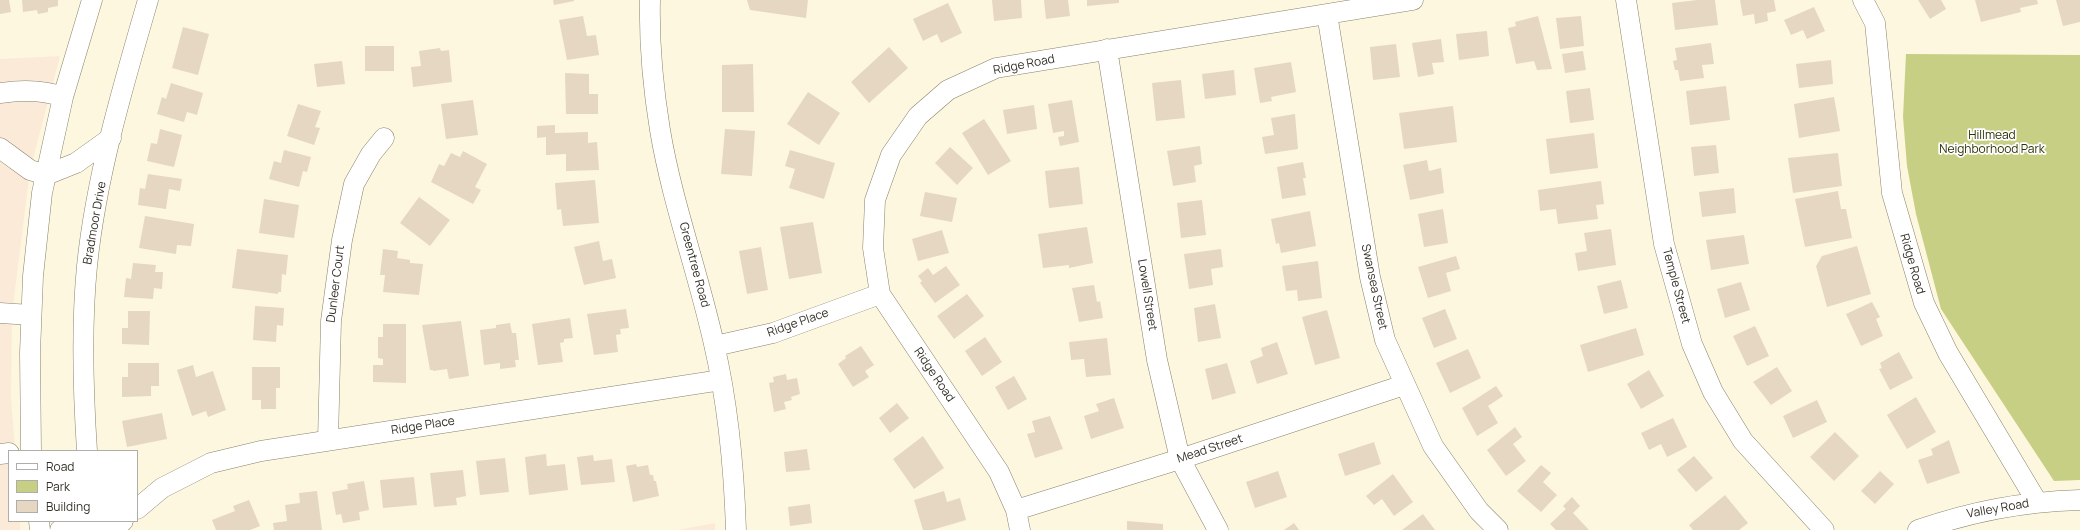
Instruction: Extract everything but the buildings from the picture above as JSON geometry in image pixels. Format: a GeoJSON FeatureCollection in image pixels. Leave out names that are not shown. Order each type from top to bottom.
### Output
{"type":"FeatureCollection","features":[{"type":"Feature","properties":{"kind":"street"},"geometry":{"type":"LineString","coordinates":[[31,450],[29,394],[31,315],[34,268],[42,193],[63,97],[92,0]]}},
{"type":"Feature","properties":{"kind":"street","name":"Bradmoor Drive"},"geometry":{"type":"LineString","coordinates":[[87,450],[84,323],[87,265],[97,205],[111,138],[148,0]]}},
{"type":"Feature","properties":{"kind":"street","name":"Greentree Road"},"geometry":{"type":"LineString","coordinates":[[650,0],[651,54],[660,131],[668,168],[715,346],[721,380],[730,528]]}},
{"type":"Feature","properties":{"kind":"street","name":"Ridge Road"},"geometry":{"type":"LineString","coordinates":[[1020,530],[1016,510],[999,472],[880,294],[873,248],[875,200],[891,155],[918,116],[948,90],[996,68],[1413,0]]}},
{"type":"Feature","properties":{"kind":"street","name":"Temple Street"},"geometry":{"type":"LineString","coordinates":[[1626,0],[1664,244],[1692,344],[1713,392],[1744,441],[1824,530]]}},
{"type":"Feature","properties":{"kind":"street","name":"Ridge Road"},"geometry":{"type":"LineString","coordinates":[[1863,0],[1874,23],[1892,193],[1924,303],[1948,353],[2037,502]]}},
{"type":"Feature","properties":{"kind":"street","name":"Swansea Street"},"geometry":{"type":"LineString","coordinates":[[1327,14],[1370,277],[1385,340],[1404,385],[1433,446],[1479,511],[1498,530]]}},
{"type":"Feature","properties":{"kind":"street","name":"Lowell Street"},"geometry":{"type":"LineString","coordinates":[[1108,49],[1157,360],[1180,459],[1218,530]]}},
{"type":"Feature","properties":{"kind":"street"},"geometry":{"type":"LineString","coordinates":[[0,93],[16,91],[53,94],[63,97]]}},
{"type":"Feature","properties":{"kind":"street"},"geometry":{"type":"LineString","coordinates":[[0,148],[30,170],[46,176],[76,163],[111,138]]}},
{"type":"Feature","properties":{"kind":"street","name":"Dunleer Court"},"geometry":{"type":"LineString","coordinates":[[328,440],[331,321],[342,240],[354,184],[371,154],[384,138]]}},
{"type":"Feature","properties":{"kind":"street","name":"Ridge Place"},"geometry":{"type":"LineString","coordinates":[[715,346],[774,333],[880,294]]}},
{"type":"Feature","properties":{"kind":"street"},"geometry":{"type":"LineString","coordinates":[[0,313],[31,315]]}},
{"type":"Feature","properties":{"kind":"street","name":"Ridge Place"},"geometry":{"type":"LineString","coordinates":[[138,508],[162,488],[211,464],[261,451],[721,380]]}},
{"type":"Feature","properties":{"kind":"street","name":"Mead Street"},"geometry":{"type":"LineString","coordinates":[[1016,510],[1180,459],[1404,385]]}},
{"type":"Feature","properties":{"kind":"street","name":"Valley Road"},"geometry":{"type":"LineString","coordinates":[[1918,530],[1971,513],[2002,506],[2037,502],[2080,500]]}},
{"type":"Feature","properties":{"kind":"street"},"geometry":{"type":"LineString","coordinates":[[60,530],[118,524],[121,522]]}},
{"type":"Feature","properties":{"kind":"shaded area"},"geometry":{"type":"Polygon","coordinates":[[[60,56],[30,170],[12,314],[11,397],[15,450],[8,450],[8,522],[20,522],[20,530],[0,530],[0,59],[60,56]]]}},
{"type":"Feature","properties":{"kind":"shaded area"},"geometry":{"type":"Polygon","coordinates":[[[715,523],[715,530],[677,530],[715,523]]]}},
{"type":"Feature","properties":{"kind":"green space","name":"Hillmead Neighborhood Park"},"geometry":{"type":"Polygon","coordinates":[[[1906,54],[2080,55],[2080,480],[2054,481],[1941,309],[1916,214],[1907,166],[1903,117],[1906,54]]]}}]}
